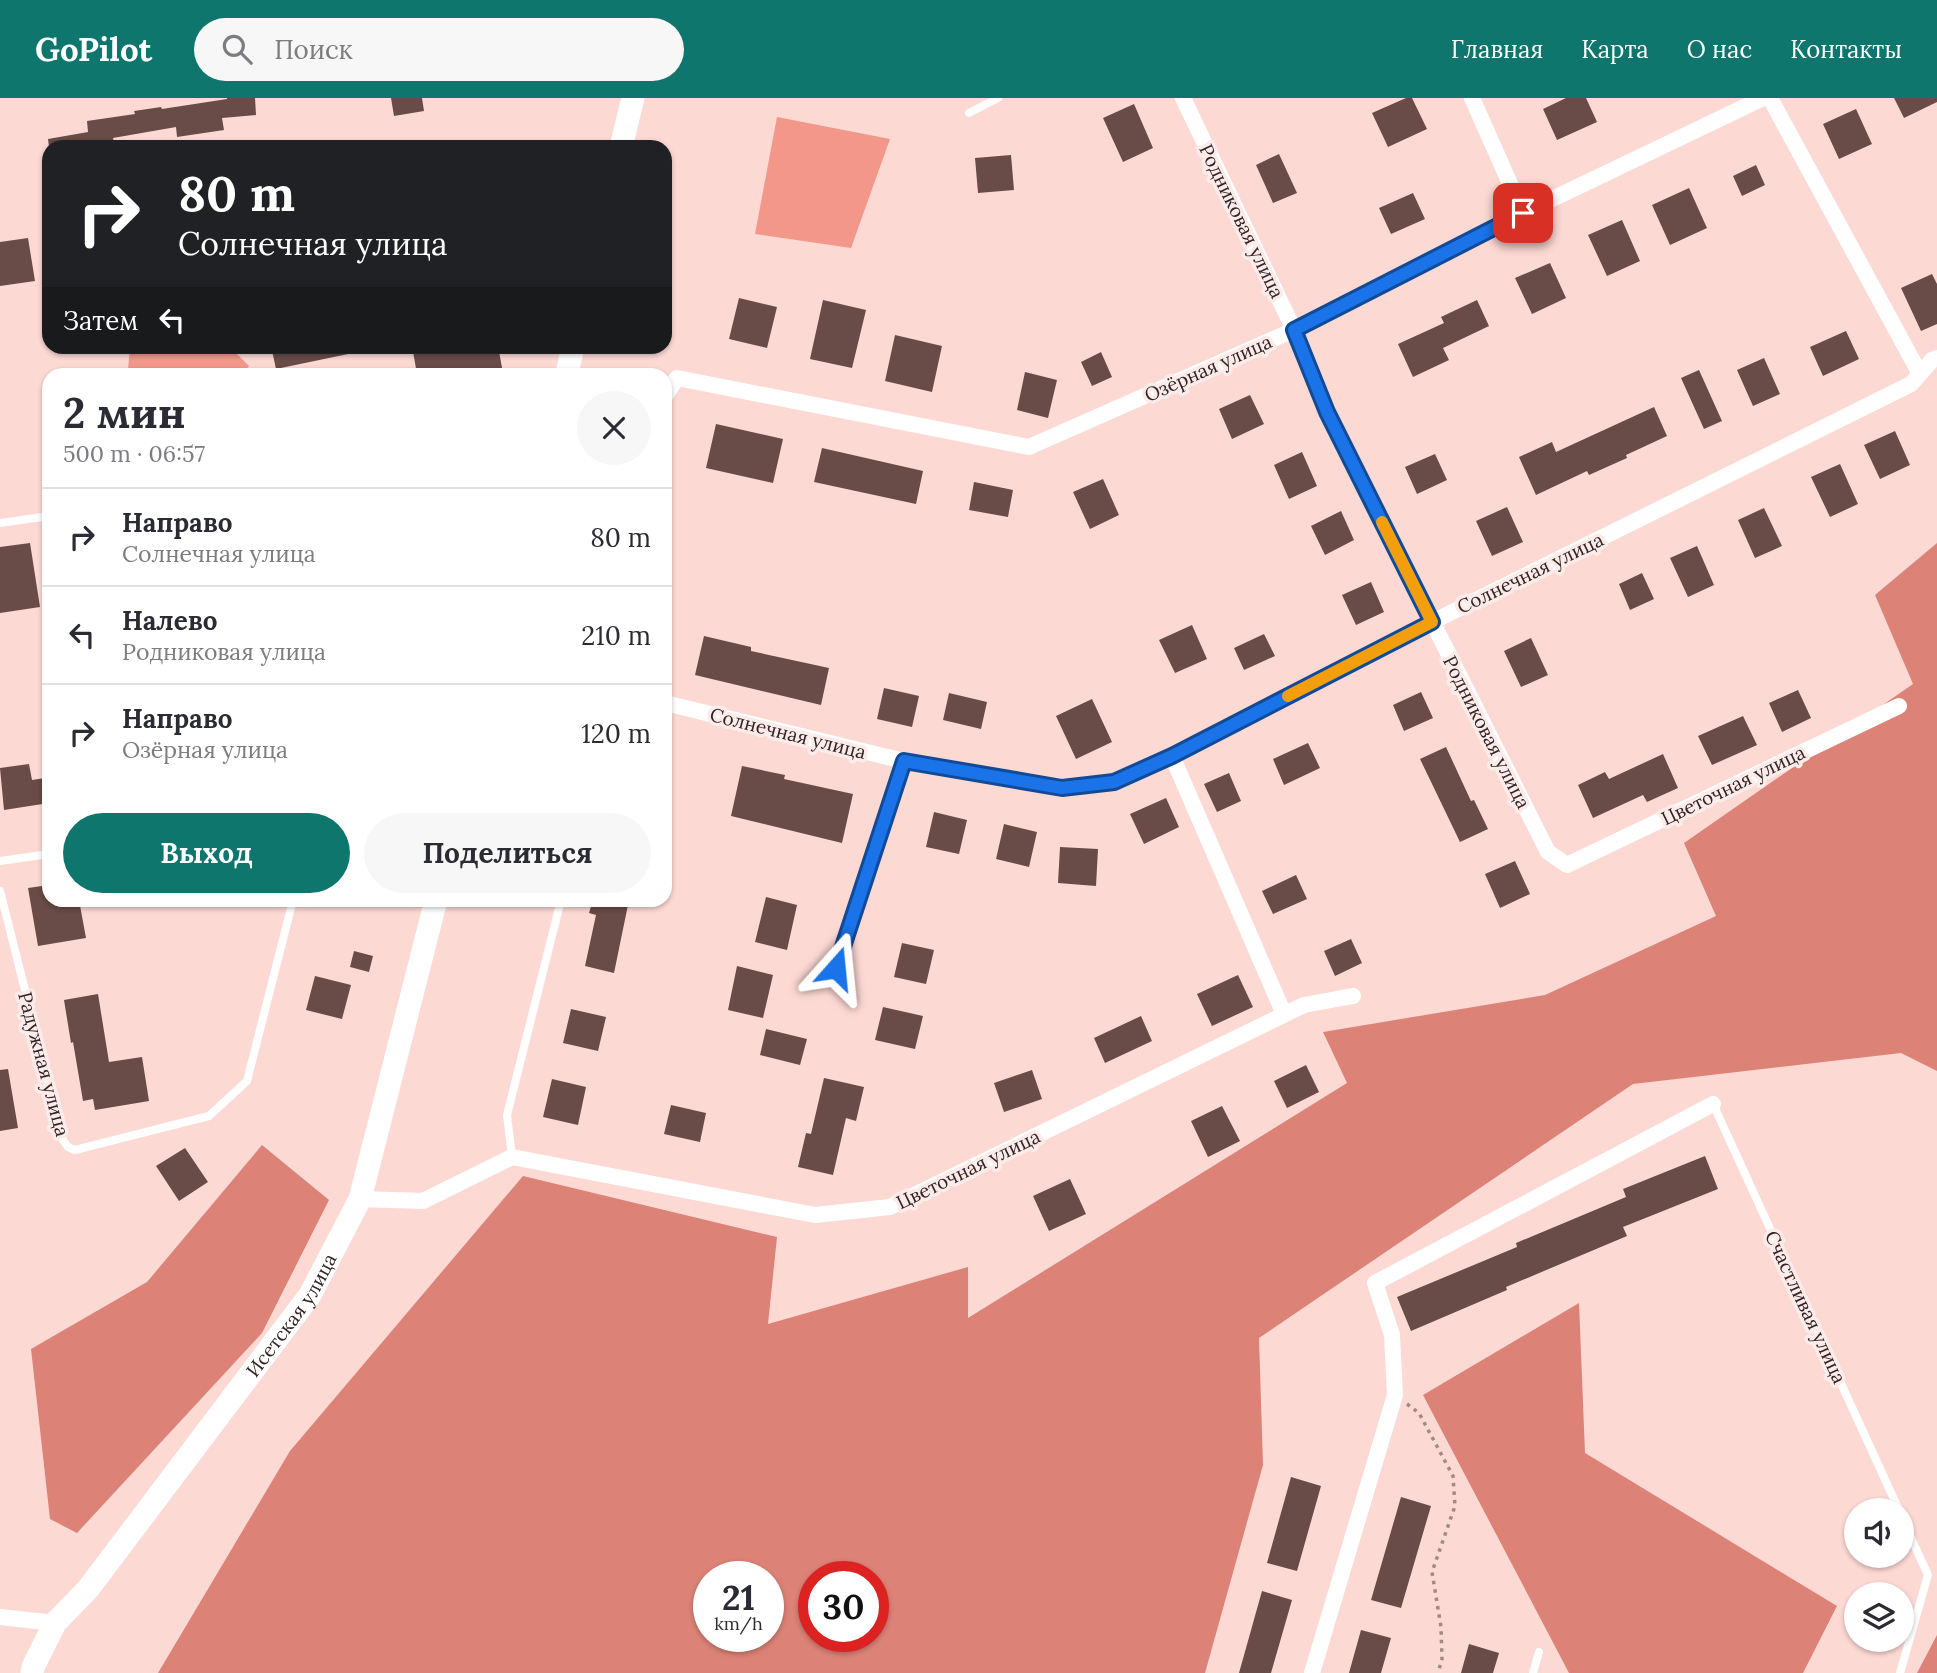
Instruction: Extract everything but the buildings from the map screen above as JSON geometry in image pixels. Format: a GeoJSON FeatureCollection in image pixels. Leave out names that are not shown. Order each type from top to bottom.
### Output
{"type":"FeatureCollection","features":[{"type":"Feature","properties":{"kind":"main road"},"geometry":{"type":"LineString","coordinates":[[623,140],[633,98]]}},
{"type":"Feature","properties":{"kind":"main road","name":"Исетская улица"},"geometry":{"type":"LineString","coordinates":[[32,1673],[55,1623],[88,1589],[310,1295],[360,1199],[434,907]]}},
{"type":"Feature","properties":{"kind":"street","name":"Родниковая улица"},"geometry":{"type":"LineString","coordinates":[[1183,98],[1294,330],[1327,412],[1432,622],[1548,852],[1567,865]]}},
{"type":"Feature","properties":{"kind":"street"},"geometry":{"type":"LineString","coordinates":[[1472,98],[1523,213]]}},
{"type":"Feature","properties":{"kind":"street","name":"Озёрная улица"},"geometry":{"type":"LineString","coordinates":[[672,386],[677,378],[1029,447],[1294,330],[1523,213],[1763,98]]}},
{"type":"Feature","properties":{"kind":"street"},"geometry":{"type":"LineString","coordinates":[[1770,98],[1920,374]]}},
{"type":"Feature","properties":{"kind":"street","name":"Солнечная улица"},"geometry":{"type":"LineString","coordinates":[[672,705],[904,761],[1062,788],[1114,782],[1172,756],[1432,622],[1911,384],[1932,360],[1937,358]]}},
{"type":"Feature","properties":{"kind":"street","name":"Цветочная улица"},"geometry":{"type":"LineString","coordinates":[[1567,865],[1899,706]]}},
{"type":"Feature","properties":{"kind":"street"},"geometry":{"type":"LineString","coordinates":[[1172,756],[1284,1014]]}},
{"type":"Feature","properties":{"kind":"street"},"geometry":{"type":"LineString","coordinates":[[836,968],[904,761]]}},
{"type":"Feature","properties":{"kind":"street","name":"Цветочная улица"},"geometry":{"type":"LineString","coordinates":[[512,1157],[815,1214],[890,1207],[1304,1004],[1353,996]]}},
{"type":"Feature","properties":{"kind":"street"},"geometry":{"type":"LineString","coordinates":[[1312,1673],[1395,1395],[1392,1335],[1375,1283],[1713,1104]]}},
{"type":"Feature","properties":{"kind":"street"},"geometry":{"type":"LineString","coordinates":[[360,1199],[423,1201],[512,1157]]}},
{"type":"Feature","properties":{"kind":"street"},"geometry":{"type":"LineString","coordinates":[[0,1617],[55,1623]]}},
{"type":"Feature","properties":{"kind":"lane"},"geometry":{"type":"LineString","coordinates":[[969,113],[998,98]]}},
{"type":"Feature","properties":{"kind":"lane"},"geometry":{"type":"LineString","coordinates":[[0,523],[42,517]]}},
{"type":"Feature","properties":{"kind":"lane"},"geometry":{"type":"LineString","coordinates":[[0,861],[42,855]]}},
{"type":"Feature","properties":{"kind":"lane","name":"Радужная улица"},"geometry":{"type":"LineString","coordinates":[[0,891],[63,1140],[68,1147],[75,1150],[209,1116],[247,1081],[291,907]]}},
{"type":"Feature","properties":{"kind":"lane"},"geometry":{"type":"LineString","coordinates":[[512,1157],[507,1115],[559,907]]}},
{"type":"Feature","properties":{"kind":"lane","name":"Счастливая улица"},"geometry":{"type":"LineString","coordinates":[[1713,1104],[1894,1498]]}},
{"type":"Feature","properties":{"kind":"lane"},"geometry":{"type":"LineString","coordinates":[[1900,1673],[1928,1575],[1914,1544]]}},
{"type":"Feature","properties":{"kind":"lane"},"geometry":{"type":"LineString","coordinates":[[1533,1673],[1539,1652]]}},
{"type":"Feature","properties":{"kind":"path"},"geometry":{"type":"LineString","coordinates":[[1395,1395],[1419,1413],[1453,1476],[1455,1506],[1432,1572],[1441,1627],[1442,1659],[1438,1673]]}},
{"type":"Feature","properties":{"kind":"shaded area"},"geometry":{"type":"Polygon","coordinates":[[[777,117],[890,139],[851,248],[755,234],[777,117]]]}},
{"type":"Feature","properties":{"kind":"shaded area"},"geometry":{"type":"Polygon","coordinates":[[[129,354],[237,354],[249,366],[248,368],[128,368],[129,354]]]}},
{"type":"Feature","properties":{"kind":"shaded area"},"geometry":{"type":"Polygon","coordinates":[[[1937,543],[1937,1071],[1901,1053],[1633,1084],[1259,1338],[1263,1465],[1205,1673],[158,1673],[290,1451],[523,1176],[777,1237],[768,1324],[968,1267],[968,1318],[1347,1083],[1323,1032],[1545,995],[1716,916],[1684,843],[1913,684],[1875,595],[1937,543]]]}},
{"type":"Feature","properties":{"kind":"shaded area"},"geometry":{"type":"Polygon","coordinates":[[[262,1145],[329,1200],[262,1333],[77,1533],[50,1519],[31,1349],[147,1282],[262,1145]]]}},
{"type":"Feature","properties":{"kind":"shaded area"},"geometry":{"type":"Polygon","coordinates":[[[1579,1303],[1585,1453],[1837,1606],[1803,1673],[1569,1673],[1423,1395],[1579,1303]]]}},
{"type":"Feature","properties":{"kind":"shaded area"},"geometry":{"type":"Polygon","coordinates":[[[1937,1635],[1937,1673],[1917,1673],[1937,1635]]]}},
{"type":"Feature","properties":{"kind":"slow traffic"},"geometry":{"type":"LineString","coordinates":[[1288,696],[1432,622],[1382,522]]}},
{"type":"Feature","properties":{"kind":"route"},"geometry":{"type":"LineString","coordinates":[[836,968],[904,761],[1062,788],[1114,782],[1172,756],[1432,622],[1327,412],[1294,330],[1523,213]]}}]}
